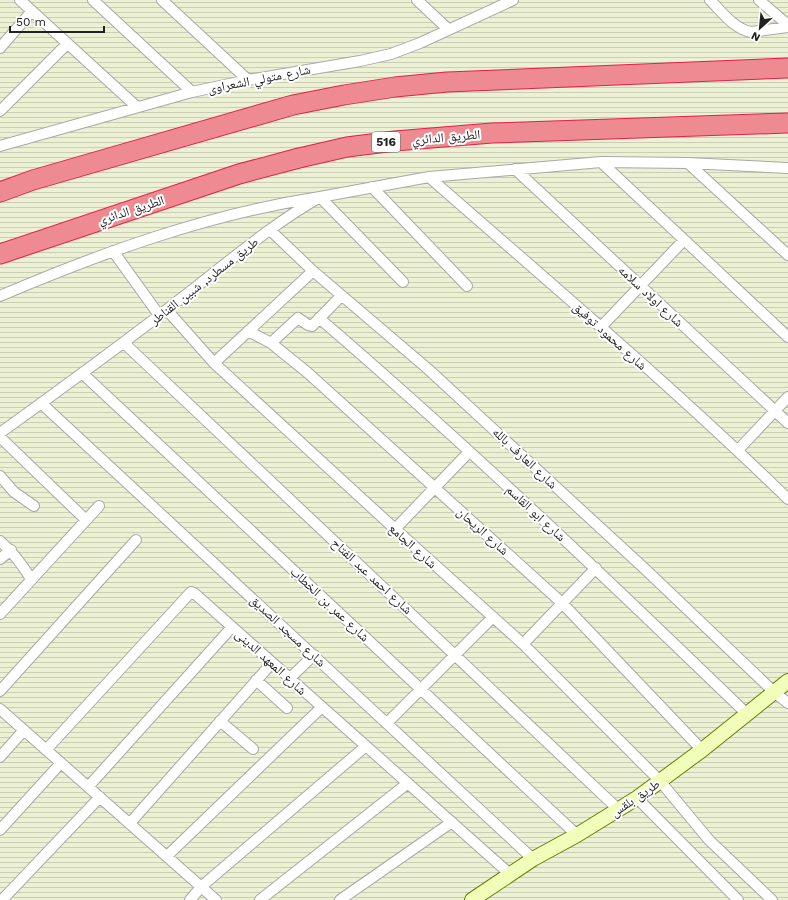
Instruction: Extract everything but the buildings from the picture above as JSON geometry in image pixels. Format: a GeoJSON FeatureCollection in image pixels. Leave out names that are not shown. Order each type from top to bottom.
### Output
{"type":"FeatureCollection","features":[{"type":"Feature","properties":{"kind":"highway"},"geometry":{"type":"LineString","coordinates":[[0,192],[33,180],[242,119],[293,105],[344,95],[395,87],[447,82],[788,68]]}},
{"type":"Feature","properties":{"kind":"highway"},"geometry":{"type":"LineString","coordinates":[[779,123],[788,131]]}},
{"type":"Feature","properties":{"kind":"highway","name":"الطريق الدائري"},"geometry":{"type":"LineString","coordinates":[[0,254],[239,174],[298,158],[347,147],[395,141],[492,133],[779,123]]}},
{"type":"Feature","properties":{"kind":"main road","name":"طريق بلقس"},"geometry":{"type":"LineString","coordinates":[[472,900],[533,859],[578,835],[619,810],[702,750],[788,681]]}},
{"type":"Feature","properties":{"kind":"street"},"geometry":{"type":"LineString","coordinates":[[20,0],[137,107]]}},
{"type":"Feature","properties":{"kind":"street"},"geometry":{"type":"LineString","coordinates":[[93,0],[192,92]]}},
{"type":"Feature","properties":{"kind":"street"},"geometry":{"type":"LineString","coordinates":[[162,0],[248,80]]}},
{"type":"Feature","properties":{"kind":"street"},"geometry":{"type":"LineString","coordinates":[[417,0],[448,29]]}},
{"type":"Feature","properties":{"kind":"street","name":"شارع متولي الشعراوى"},"geometry":{"type":"LineString","coordinates":[[0,146],[192,92],[248,80],[360,61],[391,54],[420,43],[513,0]]}},
{"type":"Feature","properties":{"kind":"street"},"geometry":{"type":"LineString","coordinates":[[710,0],[738,27],[745,31],[751,32],[788,26]]}},
{"type":"Feature","properties":{"kind":"street"},"geometry":{"type":"LineString","coordinates":[[759,0],[788,26]]}},
{"type":"Feature","properties":{"kind":"street"},"geometry":{"type":"LineString","coordinates":[[0,48],[32,11]]}},
{"type":"Feature","properties":{"kind":"street"},"geometry":{"type":"LineString","coordinates":[[0,111],[67,44]]}},
{"type":"Feature","properties":{"kind":"street"},"geometry":{"type":"LineString","coordinates":[[602,162],[788,337]]}},
{"type":"Feature","properties":{"kind":"street","name":"طريق مسطرد, شبين القناطر"},"geometry":{"type":"LineString","coordinates":[[0,434],[124,343],[270,230],[320,197],[429,177],[602,162],[688,163],[788,168]]}},
{"type":"Feature","properties":{"kind":"street"},"geometry":{"type":"LineString","coordinates":[[688,163],[788,255]]}},
{"type":"Feature","properties":{"kind":"street","name":"شارع اولاد سلامه"},"geometry":{"type":"LineString","coordinates":[[515,170],[788,423]]}},
{"type":"Feature","properties":{"kind":"street","name":"شارع محمود توفيق"},"geometry":{"type":"LineString","coordinates":[[429,177],[601,327],[738,450],[788,499]]}},
{"type":"Feature","properties":{"kind":"street"},"geometry":{"type":"LineString","coordinates":[[372,187],[467,286]]}},
{"type":"Feature","properties":{"kind":"street"},"geometry":{"type":"LineString","coordinates":[[0,296],[41,278],[113,251],[209,221],[282,203],[320,197],[403,282]]}},
{"type":"Feature","properties":{"kind":"street","name":"شارع العارف بالله"},"geometry":{"type":"LineString","coordinates":[[270,230],[341,296],[428,369],[645,569],[774,692],[788,703]]}},
{"type":"Feature","properties":{"kind":"street"},"geometry":{"type":"LineString","coordinates":[[601,327],[684,240]]}},
{"type":"Feature","properties":{"kind":"street","name":"شارع الجامع"},"geometry":{"type":"LineString","coordinates":[[113,251],[163,312],[214,362],[395,530],[523,644],[660,781],[709,840],[772,900]]}},
{"type":"Feature","properties":{"kind":"street"},"geometry":{"type":"LineString","coordinates":[[214,362],[313,271]]}},
{"type":"Feature","properties":{"kind":"street"},"geometry":{"type":"LineString","coordinates":[[271,343],[298,318],[312,326],[341,296]]}},
{"type":"Feature","properties":{"kind":"street","name":"شارع ابو القاسم"},"geometry":{"type":"LineString","coordinates":[[319,318],[402,389],[596,568],[747,714]]}},
{"type":"Feature","properties":{"kind":"street","name":"شارع الريحان"},"geometry":{"type":"LineString","coordinates":[[248,331],[271,343],[308,373],[562,604],[702,750]]}},
{"type":"Feature","properties":{"kind":"street","name":"شارع احمد عبد الفتاح"},"geometry":{"type":"LineString","coordinates":[[124,343],[619,810]]}},
{"type":"Feature","properties":{"kind":"street","name":"شارع عمر بن الخطاب"},"geometry":{"type":"LineString","coordinates":[[82,374],[578,835]]}},
{"type":"Feature","properties":{"kind":"street"},"geometry":{"type":"LineString","coordinates":[[738,450],[788,397]]}},
{"type":"Feature","properties":{"kind":"street","name":"شارع مسجد الصديق"},"geometry":{"type":"LineString","coordinates":[[41,403],[533,859]]}},
{"type":"Feature","properties":{"kind":"street"},"geometry":{"type":"LineString","coordinates":[[0,437],[86,520]]}},
{"type":"Feature","properties":{"kind":"street"},"geometry":{"type":"LineString","coordinates":[[395,530],[469,452]]}},
{"type":"Feature","properties":{"kind":"street"},"geometry":{"type":"LineString","coordinates":[[0,476],[14,492],[34,506]]}},
{"type":"Feature","properties":{"kind":"street"},"geometry":{"type":"LineString","coordinates":[[0,614],[99,506]]}},
{"type":"Feature","properties":{"kind":"street"},"geometry":{"type":"LineString","coordinates":[[0,691],[136,540]]}},
{"type":"Feature","properties":{"kind":"street"},"geometry":{"type":"LineString","coordinates":[[0,541],[11,550],[31,579]]}},
{"type":"Feature","properties":{"kind":"street"},"geometry":{"type":"LineString","coordinates":[[0,559],[11,550]]}},
{"type":"Feature","properties":{"kind":"street"},"geometry":{"type":"LineString","coordinates":[[523,644],[596,568]]}},
{"type":"Feature","properties":{"kind":"street","name":"شارع المعهد الدينى"},"geometry":{"type":"LineString","coordinates":[[46,750],[191,592],[194,593],[511,875]]}},
{"type":"Feature","properties":{"kind":"street"},"geometry":{"type":"LineString","coordinates":[[387,723],[493,617]]}},
{"type":"Feature","properties":{"kind":"street"},"geometry":{"type":"LineString","coordinates":[[88,787],[232,627]]}},
{"type":"Feature","properties":{"kind":"street"},"geometry":{"type":"LineString","coordinates":[[290,678],[314,655]]}},
{"type":"Feature","properties":{"kind":"street"},"geometry":{"type":"LineString","coordinates":[[130,823],[272,662]]}},
{"type":"Feature","properties":{"kind":"street"},"geometry":{"type":"LineString","coordinates":[[256,680],[287,708]]}},
{"type":"Feature","properties":{"kind":"street"},"geometry":{"type":"LineString","coordinates":[[167,856],[322,707]]}},
{"type":"Feature","properties":{"kind":"street"},"geometry":{"type":"LineString","coordinates":[[0,709],[202,886],[216,900]]}},
{"type":"Feature","properties":{"kind":"street"},"geometry":{"type":"LineString","coordinates":[[220,721],[253,749]]}},
{"type":"Feature","properties":{"kind":"street"},"geometry":{"type":"LineString","coordinates":[[0,757],[24,730]]}},
{"type":"Feature","properties":{"kind":"street"},"geometry":{"type":"LineString","coordinates":[[190,900],[202,886],[366,746]]}},
{"type":"Feature","properties":{"kind":"street"},"geometry":{"type":"LineString","coordinates":[[0,830],[61,763]]}},
{"type":"Feature","properties":{"kind":"street"},"geometry":{"type":"LineString","coordinates":[[260,900],[408,783]]}},
{"type":"Feature","properties":{"kind":"street"},"geometry":{"type":"LineString","coordinates":[[2,900],[100,797]]}},
{"type":"Feature","properties":{"kind":"street"},"geometry":{"type":"LineString","coordinates":[[636,798],[738,900]]}},
{"type":"Feature","properties":{"kind":"street"},"geometry":{"type":"LineString","coordinates":[[340,900],[452,822]]}},
{"type":"Feature","properties":{"kind":"green space"},"geometry":{"type":"Polygon","coordinates":[[[0,0],[788,0],[788,900],[0,900],[0,0]]]}}]}
